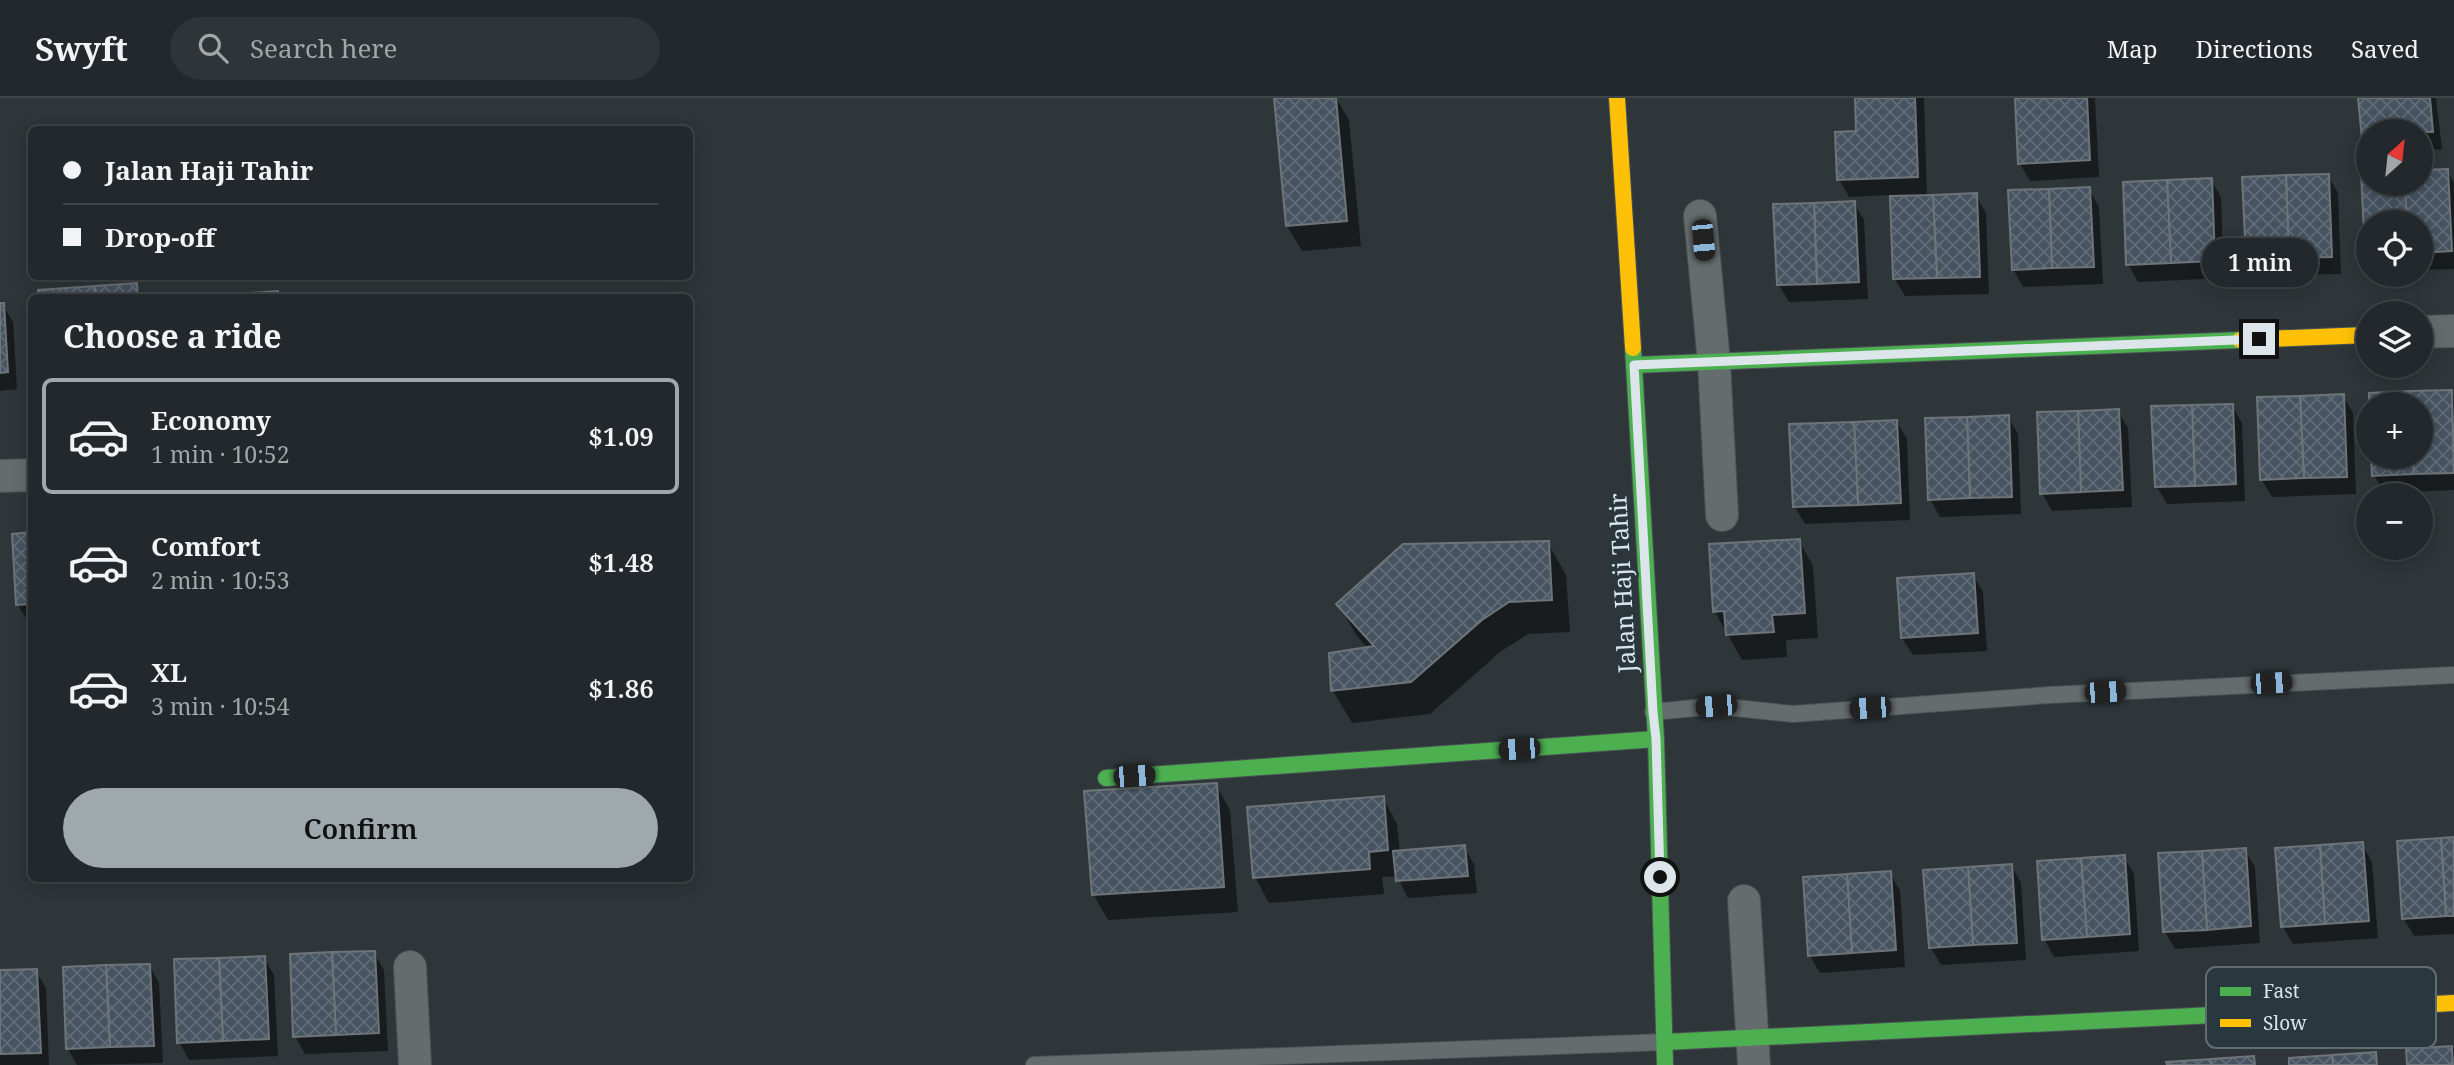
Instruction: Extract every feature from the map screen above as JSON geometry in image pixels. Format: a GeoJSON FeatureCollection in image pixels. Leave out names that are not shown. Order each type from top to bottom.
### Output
{"type":"FeatureCollection","features":[{"type":"Feature","properties":{"kind":"street","name":"Jalan Haji Tahir"},"geometry":{"type":"LineString","coordinates":[[1617,98],[1656,739],[1665,1065]]}},
{"type":"Feature","properties":{"kind":"street"},"geometry":{"type":"LineString","coordinates":[[1700,216],[1714,362],[1722,515]]}},
{"type":"Feature","properties":{"kind":"street"},"geometry":{"type":"LineString","coordinates":[[2433,332],[2454,331]]}},
{"type":"Feature","properties":{"kind":"street"},"geometry":{"type":"LineString","coordinates":[[1634,365],[2356,335]]}},
{"type":"Feature","properties":{"kind":"street"},"geometry":{"type":"LineString","coordinates":[[0,476],[28,475]]}},
{"type":"Feature","properties":{"kind":"street"},"geometry":{"type":"LineString","coordinates":[[1106,778],[1656,739]]}},
{"type":"Feature","properties":{"kind":"street"},"geometry":{"type":"LineString","coordinates":[[1744,901],[1753,1051]]}},
{"type":"Feature","properties":{"kind":"street"},"geometry":{"type":"LineString","coordinates":[[410,967],[415,1065]]}},
{"type":"Feature","properties":{"kind":"street"},"geometry":{"type":"LineString","coordinates":[[2436,1004],[2454,1003]]}},
{"type":"Feature","properties":{"kind":"street"},"geometry":{"type":"LineString","coordinates":[[1665,1042],[1753,1051],[2206,1020]]}},
{"type":"Feature","properties":{"kind":"lane"},"geometry":{"type":"LineString","coordinates":[[1653,712],[1716,706],[1793,714],[2050,695],[2454,675]]}},
{"type":"Feature","properties":{"kind":"lane"},"geometry":{"type":"LineString","coordinates":[[1034,1065],[1665,1042]]}},
{"type":"Feature","properties":{"kind":"building"},"geometry":{"type":"Polygon","coordinates":[[[1274,98],[1336,98],[1347,221],[1286,226],[1274,98]]]}},
{"type":"Feature","properties":{"kind":"building"},"geometry":{"type":"Polygon","coordinates":[[[1855,98],[1915,98],[1918,177],[1837,180],[1835,132],[1856,131],[1855,98]]]}},
{"type":"Feature","properties":{"kind":"building"},"geometry":{"type":"Polygon","coordinates":[[[2015,98],[2087,98],[2090,160],[2018,164],[2015,98]]]}},
{"type":"Feature","properties":{"kind":"building"},"geometry":{"type":"Polygon","coordinates":[[[2358,98],[2430,98],[2432,119],[2360,119],[2358,98]]]}},
{"type":"Feature","properties":{"kind":"building"},"geometry":{"type":"Polygon","coordinates":[[[2448,169],[2452,251],[2433,252],[2433,210],[2406,210],[2406,196],[2433,196],[2433,170],[2448,169]]]}},
{"type":"Feature","properties":{"kind":"building"},"geometry":{"type":"Polygon","coordinates":[[[2329,174],[2332,257],[2289,258],[2286,175],[2329,174]]]}},
{"type":"Feature","properties":{"kind":"building"},"geometry":{"type":"Polygon","coordinates":[[[2286,175],[2289,258],[2246,259],[2242,177],[2286,175]]]}},
{"type":"Feature","properties":{"kind":"building"},"geometry":{"type":"Polygon","coordinates":[[[2212,178],[2215,261],[2171,263],[2167,180],[2212,178]]]}},
{"type":"Feature","properties":{"kind":"building"},"geometry":{"type":"Polygon","coordinates":[[[2167,180],[2171,263],[2126,265],[2123,182],[2167,180]]]}},
{"type":"Feature","properties":{"kind":"building"},"geometry":{"type":"Polygon","coordinates":[[[2090,187],[2094,267],[2052,268],[2049,189],[2090,187]]]}},
{"type":"Feature","properties":{"kind":"building"},"geometry":{"type":"Polygon","coordinates":[[[2049,189],[2052,268],[2012,270],[2008,190],[2049,189]]]}},
{"type":"Feature","properties":{"kind":"building"},"geometry":{"type":"Polygon","coordinates":[[[1977,193],[1980,277],[1937,278],[1933,195],[1977,193]]]}},
{"type":"Feature","properties":{"kind":"building"},"geometry":{"type":"Polygon","coordinates":[[[1933,195],[1937,278],[1893,279],[1890,196],[1933,195]]]}},
{"type":"Feature","properties":{"kind":"building"},"geometry":{"type":"Polygon","coordinates":[[[2362,196],[2406,196],[2406,210],[2363,210],[2362,196]]]}},
{"type":"Feature","properties":{"kind":"building"},"geometry":{"type":"Polygon","coordinates":[[[1855,201],[1859,282],[1817,284],[1814,203],[1855,201]]]}},
{"type":"Feature","properties":{"kind":"building"},"geometry":{"type":"Polygon","coordinates":[[[1814,203],[1817,284],[1777,285],[1773,204],[1814,203]]]}},
{"type":"Feature","properties":{"kind":"building"},"geometry":{"type":"Polygon","coordinates":[[[137,283],[138,294],[96,294],[95,286],[137,283]]]}},
{"type":"Feature","properties":{"kind":"building"},"geometry":{"type":"Polygon","coordinates":[[[95,286],[96,294],[38,294],[38,290],[95,286]]]}},
{"type":"Feature","properties":{"kind":"building"},"geometry":{"type":"Polygon","coordinates":[[[278,291],[278,294],[236,294],[278,291]]]}},
{"type":"Feature","properties":{"kind":"building"},"geometry":{"type":"Polygon","coordinates":[[[0,303],[4,303],[8,372],[0,373],[0,303]]]}},
{"type":"Feature","properties":{"kind":"building"},"geometry":{"type":"Polygon","coordinates":[[[2452,390],[2454,473],[2414,474],[2414,469],[2433,469],[2433,392],[2410,391],[2452,390]]]}},
{"type":"Feature","properties":{"kind":"building"},"geometry":{"type":"Polygon","coordinates":[[[2344,394],[2347,477],[2304,478],[2300,396],[2344,394]]]}},
{"type":"Feature","properties":{"kind":"building"},"geometry":{"type":"Polygon","coordinates":[[[2300,396],[2304,478],[2260,480],[2257,397],[2300,396]]]}},
{"type":"Feature","properties":{"kind":"building"},"geometry":{"type":"Polygon","coordinates":[[[2233,404],[2236,484],[2195,486],[2192,405],[2233,404]]]}},
{"type":"Feature","properties":{"kind":"building"},"geometry":{"type":"Polygon","coordinates":[[[2192,405],[2195,486],[2155,487],[2151,406],[2192,405]]]}},
{"type":"Feature","properties":{"kind":"building"},"geometry":{"type":"Polygon","coordinates":[[[2119,409],[2123,490],[2081,492],[2078,411],[2119,409]]]}},
{"type":"Feature","properties":{"kind":"building"},"geometry":{"type":"Polygon","coordinates":[[[2078,411],[2081,492],[2040,494],[2037,412],[2078,411]]]}},
{"type":"Feature","properties":{"kind":"building"},"geometry":{"type":"Polygon","coordinates":[[[2009,415],[2012,497],[1970,498],[1967,417],[2009,415]]]}},
{"type":"Feature","properties":{"kind":"building"},"geometry":{"type":"Polygon","coordinates":[[[1967,417],[1970,498],[1928,500],[1925,418],[1967,417]]]}},
{"type":"Feature","properties":{"kind":"building"},"geometry":{"type":"Polygon","coordinates":[[[1897,420],[1901,503],[1858,505],[1854,422],[1897,420]]]}},
{"type":"Feature","properties":{"kind":"building"},"geometry":{"type":"Polygon","coordinates":[[[1854,422],[1858,505],[1793,507],[1789,424],[1854,422]]]}},
{"type":"Feature","properties":{"kind":"building"},"geometry":{"type":"Polygon","coordinates":[[[2372,469],[2414,469],[2414,474],[2372,476],[2372,469]]]}},
{"type":"Feature","properties":{"kind":"building"},"geometry":{"type":"Polygon","coordinates":[[[28,532],[28,604],[16,605],[12,534],[28,532]]]}},
{"type":"Feature","properties":{"kind":"building"},"geometry":{"type":"Polygon","coordinates":[[[1800,539],[1805,613],[1772,615],[1774,632],[1726,635],[1724,611],[1713,612],[1709,544],[1800,539]]]}},
{"type":"Feature","properties":{"kind":"building"},"geometry":{"type":"Polygon","coordinates":[[[1549,541],[1552,600],[1509,602],[1482,620],[1411,682],[1331,691],[1329,653],[1374,646],[1336,604],[1403,544],[1549,541]]]}},
{"type":"Feature","properties":{"kind":"building"},"geometry":{"type":"Polygon","coordinates":[[[1974,573],[1978,633],[1901,638],[1897,578],[1974,573]]]}},
{"type":"Feature","properties":{"kind":"building"},"geometry":{"type":"Polygon","coordinates":[[[1217,783],[1224,887],[1092,895],[1084,791],[1217,783]]]}},
{"type":"Feature","properties":{"kind":"building"},"geometry":{"type":"Polygon","coordinates":[[[1384,796],[1388,850],[1369,852],[1370,869],[1253,878],[1247,807],[1384,796]]]}},
{"type":"Feature","properties":{"kind":"building"},"geometry":{"type":"Polygon","coordinates":[[[2454,837],[2454,916],[2446,916],[2441,838],[2454,837]]]}},
{"type":"Feature","properties":{"kind":"building"},"geometry":{"type":"Polygon","coordinates":[[[2441,838],[2446,916],[2402,919],[2397,841],[2441,838]]]}},
{"type":"Feature","properties":{"kind":"building"},"geometry":{"type":"Polygon","coordinates":[[[2363,842],[2369,921],[2325,924],[2320,845],[2363,842]]]}},
{"type":"Feature","properties":{"kind":"building"},"geometry":{"type":"Polygon","coordinates":[[[1465,845],[1468,876],[1396,881],[1393,851],[1465,845]]]}},
{"type":"Feature","properties":{"kind":"building"},"geometry":{"type":"Polygon","coordinates":[[[2320,845],[2325,924],[2281,927],[2275,848],[2320,845]]]}},
{"type":"Feature","properties":{"kind":"building"},"geometry":{"type":"Polygon","coordinates":[[[2246,848],[2251,926],[2207,930],[2202,851],[2246,848]]]}},
{"type":"Feature","properties":{"kind":"building"},"geometry":{"type":"Polygon","coordinates":[[[2202,851],[2207,930],[2163,932],[2158,853],[2202,851]]]}},
{"type":"Feature","properties":{"kind":"building"},"geometry":{"type":"Polygon","coordinates":[[[2125,855],[2130,934],[2087,937],[2081,858],[2125,855]]]}},
{"type":"Feature","properties":{"kind":"building"},"geometry":{"type":"Polygon","coordinates":[[[2081,858],[2087,937],[2042,940],[2037,861],[2081,858]]]}},
{"type":"Feature","properties":{"kind":"building"},"geometry":{"type":"Polygon","coordinates":[[[2012,864],[2017,943],[1973,945],[1968,867],[2012,864]]]}},
{"type":"Feature","properties":{"kind":"building"},"geometry":{"type":"Polygon","coordinates":[[[1968,867],[1973,945],[1929,948],[1923,870],[1968,867]]]}},
{"type":"Feature","properties":{"kind":"building"},"geometry":{"type":"Polygon","coordinates":[[[1891,871],[1896,950],[1852,953],[1847,874],[1891,871]]]}},
{"type":"Feature","properties":{"kind":"building"},"geometry":{"type":"Polygon","coordinates":[[[1847,874],[1852,953],[1808,956],[1803,877],[1847,874]]]}},
{"type":"Feature","properties":{"kind":"building"},"geometry":{"type":"Polygon","coordinates":[[[375,951],[379,1033],[336,1035],[332,952],[375,951]]]}},
{"type":"Feature","properties":{"kind":"building"},"geometry":{"type":"Polygon","coordinates":[[[332,952],[336,1035],[293,1037],[290,954],[332,952]]]}},
{"type":"Feature","properties":{"kind":"building"},"geometry":{"type":"Polygon","coordinates":[[[265,956],[269,1039],[223,1041],[219,958],[265,956]]]}},
{"type":"Feature","properties":{"kind":"building"},"geometry":{"type":"Polygon","coordinates":[[[219,958],[223,1041],[177,1043],[174,959],[219,958]]]}},
{"type":"Feature","properties":{"kind":"building"},"geometry":{"type":"Polygon","coordinates":[[[150,964],[154,1046],[110,1047],[106,965],[150,964]]]}},
{"type":"Feature","properties":{"kind":"building"},"geometry":{"type":"Polygon","coordinates":[[[106,965],[110,1047],[66,1049],[63,967],[106,965]]]}},
{"type":"Feature","properties":{"kind":"building"},"geometry":{"type":"Polygon","coordinates":[[[37,969],[41,1053],[0,1054],[0,970],[37,969]]]}},
{"type":"Feature","properties":{"kind":"building"},"geometry":{"type":"Polygon","coordinates":[[[2452,1046],[2453,1065],[2407,1065],[2406,1049],[2452,1046]]]}},
{"type":"Feature","properties":{"kind":"building"},"geometry":{"type":"Polygon","coordinates":[[[2376,1052],[2377,1065],[2333,1065],[2332,1055],[2376,1052]]]}},
{"type":"Feature","properties":{"kind":"building"},"geometry":{"type":"Polygon","coordinates":[[[2332,1055],[2333,1065],[2289,1065],[2289,1058],[2332,1055]]]}},
{"type":"Feature","properties":{"kind":"building"},"geometry":{"type":"Polygon","coordinates":[[[2254,1056],[2255,1065],[2211,1065],[2211,1059],[2254,1056]]]}},
{"type":"Feature","properties":{"kind":"building"},"geometry":{"type":"Polygon","coordinates":[[[2211,1059],[2211,1065],[2167,1065],[2166,1062],[2211,1059]]]}},
{"type":"Feature","properties":{"kind":"traffic: fast"},"geometry":{"type":"LineString","coordinates":[[1634,365],[2240,340]]}},
{"type":"Feature","properties":{"kind":"traffic: fast"},"geometry":{"type":"LineString","coordinates":[[1633,348],[1656,739],[1665,1065]]}},
{"type":"Feature","properties":{"kind":"traffic: fast"},"geometry":{"type":"LineString","coordinates":[[1106,778],[1656,739]]}},
{"type":"Feature","properties":{"kind":"traffic: fast"},"geometry":{"type":"LineString","coordinates":[[1665,1042],[2206,1015]]}},
{"type":"Feature","properties":{"kind":"traffic: slow"},"geometry":{"type":"LineString","coordinates":[[1617,98],[1633,348]]}},
{"type":"Feature","properties":{"kind":"traffic: slow"},"geometry":{"type":"LineString","coordinates":[[2240,340],[2356,335]]}},
{"type":"Feature","properties":{"kind":"traffic: slow"},"geometry":{"type":"LineString","coordinates":[[2436,1004],[2454,1003]]}},
{"type":"Feature","properties":{"kind":"route"},"geometry":{"type":"LineString","coordinates":[[1660,877],[1656,739],[1634,365],[2259,339]]}}]}
